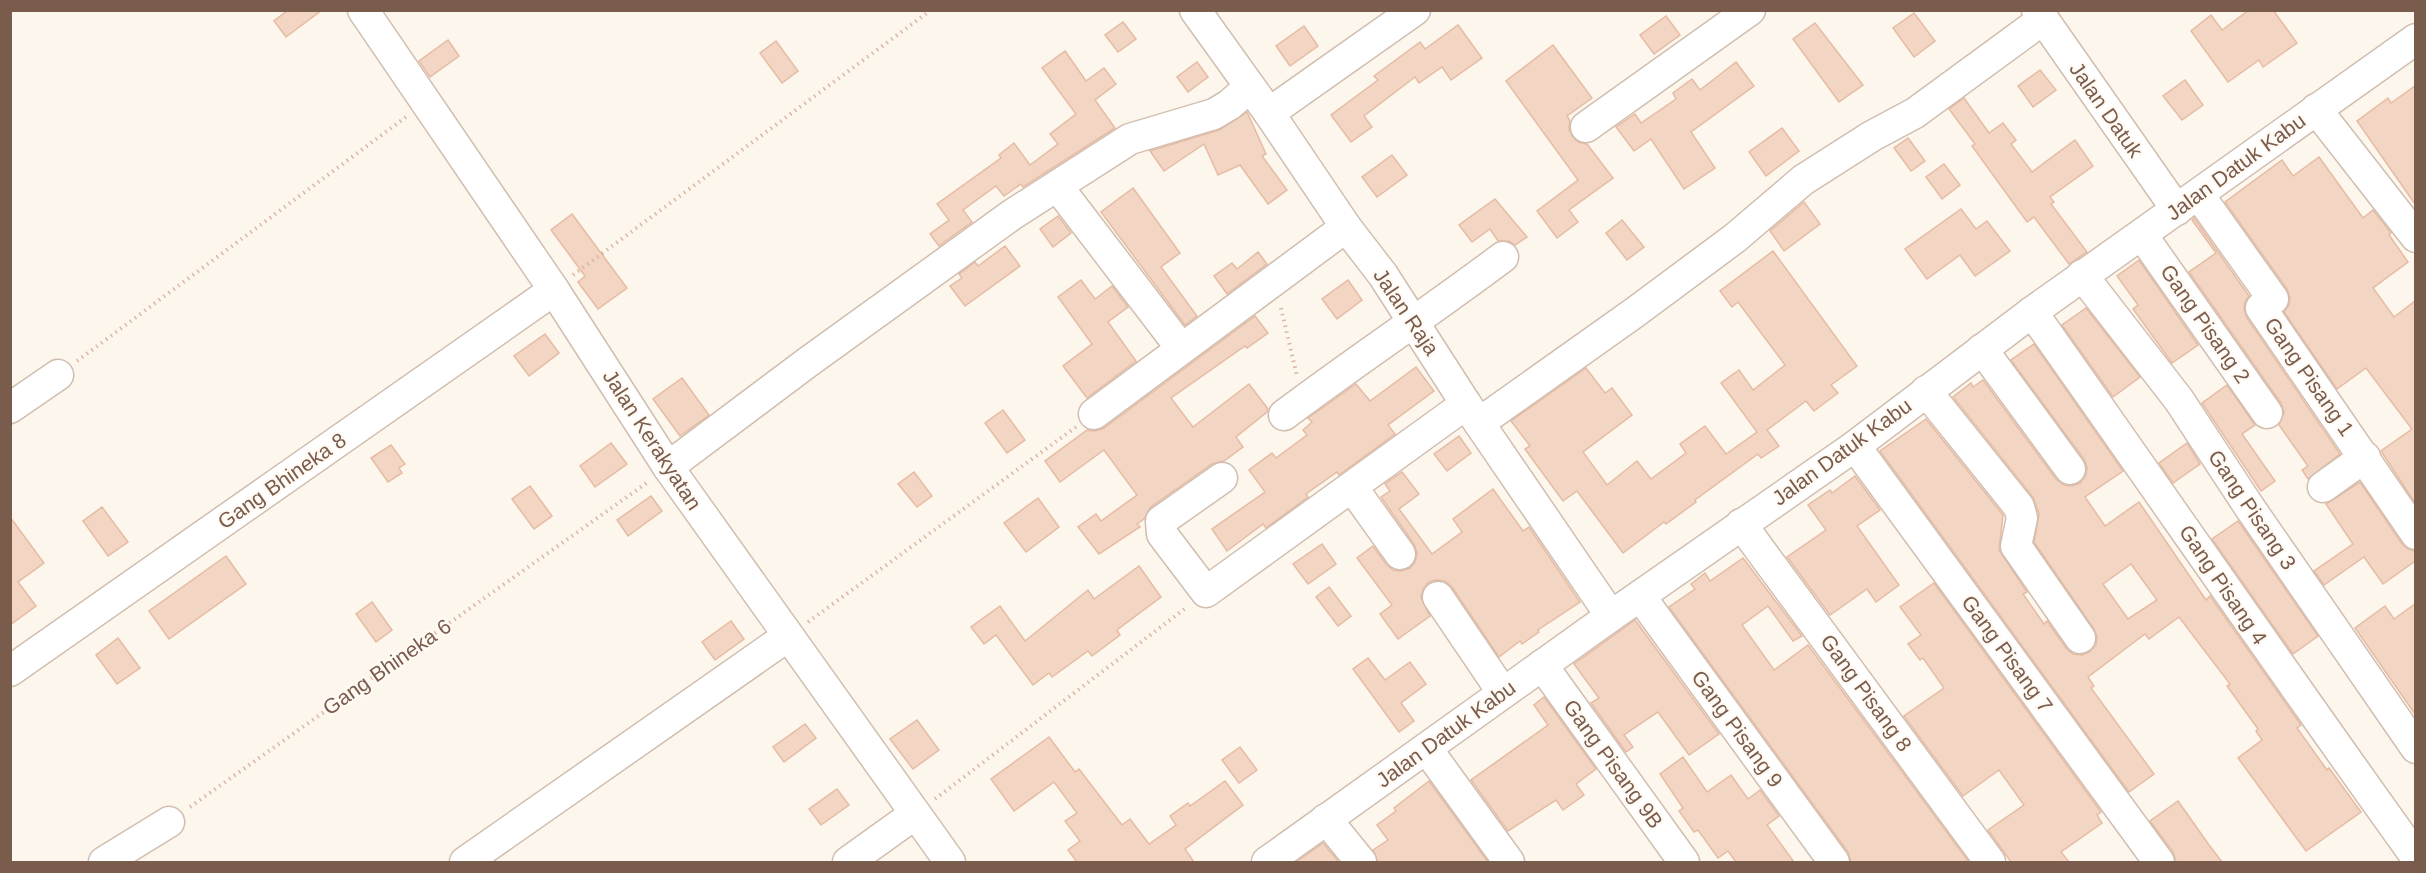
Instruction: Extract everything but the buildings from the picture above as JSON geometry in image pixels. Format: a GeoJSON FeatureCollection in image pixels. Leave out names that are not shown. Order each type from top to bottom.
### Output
{"type":"FeatureCollection","features":[{"type":"Feature","properties":{"kind":"street","name":"Jalan Kerakyatan"},"geometry":{"type":"LineString","coordinates":[[363,10],[554,290],[668,468],[950,862]]}},
{"type":"Feature","properties":{"kind":"street","name":"Jalan Raja"},"geometry":{"type":"LineString","coordinates":[[1195,10],[1269,113],[1346,227],[1383,275],[1472,413],[1611,616]]}},
{"type":"Feature","properties":{"kind":"street"},"geometry":{"type":"LineString","coordinates":[[1269,113],[1415,10]]}},
{"type":"Feature","properties":{"kind":"street"},"geometry":{"type":"LineString","coordinates":[[1586,127],[1750,10]]}},
{"type":"Feature","properties":{"kind":"street"},"geometry":{"type":"LineString","coordinates":[[1222,478],[1161,521],[1160,527],[1162,534],[1206,592],[1352,487],[1634,313],[1725,245],[1803,180],[1872,136],[1915,113],[2039,15]]}},
{"type":"Feature","properties":{"kind":"street","name":"Jalan Datuk"},"geometry":{"type":"LineString","coordinates":[[2039,15],[2188,202]]}},
{"type":"Feature","properties":{"kind":"street","name":"Jalan Datuk Kabu"},"geometry":{"type":"LineString","coordinates":[[1272,861],[1326,819],[1542,665],[1855,446],[2082,275],[2142,235],[2316,109],[2411,51]]}},
{"type":"Feature","properties":{"kind":"street"},"geometry":{"type":"LineString","coordinates":[[668,468],[808,362],[994,227],[1130,139],[1214,114],[1229,105],[1250,87]]}},
{"type":"Feature","properties":{"kind":"street"},"geometry":{"type":"LineString","coordinates":[[2316,109],[2415,237]]}},
{"type":"Feature","properties":{"kind":"street"},"geometry":{"type":"LineString","coordinates":[[1058,187],[1181,348]]}},
{"type":"Feature","properties":{"kind":"street","name":"Gang Pisang 1"},"geometry":{"type":"LineString","coordinates":[[2188,202],[2273,299],[2261,308],[2365,457],[2415,534]]}},
{"type":"Feature","properties":{"kind":"street"},"geometry":{"type":"LineString","coordinates":[[1094,414],[1346,227]]}},
{"type":"Feature","properties":{"kind":"street","name":"Gang Pisang 2"},"geometry":{"type":"LineString","coordinates":[[2142,235],[2267,413]]}},
{"type":"Feature","properties":{"kind":"street"},"geometry":{"type":"LineString","coordinates":[[1284,415],[1503,257]]}},
{"type":"Feature","properties":{"kind":"street","name":"Gang Pisang 3"},"geometry":{"type":"LineString","coordinates":[[2082,275],[2179,400],[2250,508],[2415,748]]}},
{"type":"Feature","properties":{"kind":"street","name":"Gang Bhineka 8"},"geometry":{"type":"LineString","coordinates":[[10,671],[554,290]]}},
{"type":"Feature","properties":{"kind":"street","name":"Gang Pisang 4"},"geometry":{"type":"LineString","coordinates":[[2032,312],[2254,631],[2415,856]]}},
{"type":"Feature","properties":{"kind":"street"},"geometry":{"type":"LineString","coordinates":[[1982,349],[2070,469]]}},
{"type":"Feature","properties":{"kind":"street"},"geometry":{"type":"LineString","coordinates":[[10,408],[58,375]]}},
{"type":"Feature","properties":{"kind":"street"},"geometry":{"type":"LineString","coordinates":[[1926,391],[2019,507],[2022,518],[2016,546],[2080,638]]}},
{"type":"Feature","properties":{"kind":"street","name":"Gang Pisang 7"},"geometry":{"type":"LineString","coordinates":[[1855,446],[2159,862]]}},
{"type":"Feature","properties":{"kind":"street"},"geometry":{"type":"LineString","coordinates":[[2322,487],[2365,457]]}},
{"type":"Feature","properties":{"kind":"street"},"geometry":{"type":"LineString","coordinates":[[1352,487],[1400,554]]}},
{"type":"Feature","properties":{"kind":"street","name":"Gang Pisang 8"},"geometry":{"type":"LineString","coordinates":[[1741,524],[1990,862]]}},
{"type":"Feature","properties":{"kind":"street","name":"Gang Pisang 9"},"geometry":{"type":"LineString","coordinates":[[1640,596],[1834,862]]}},
{"type":"Feature","properties":{"kind":"street"},"geometry":{"type":"LineString","coordinates":[[1438,597],[1503,693]]}},
{"type":"Feature","properties":{"kind":"street"},"geometry":{"type":"LineString","coordinates":[[465,862],[788,636]]}},
{"type":"Feature","properties":{"kind":"street","name":"Gang Pisang 9B"},"geometry":{"type":"LineString","coordinates":[[1542,665],[1684,862]]}},
{"type":"Feature","properties":{"kind":"street"},"geometry":{"type":"LineString","coordinates":[[1427,749],[1509,862]]}},
{"type":"Feature","properties":{"kind":"street"},"geometry":{"type":"LineString","coordinates":[[848,862],[915,814]]}},
{"type":"Feature","properties":{"kind":"street"},"geometry":{"type":"LineString","coordinates":[[1326,819],[1361,862]]}},
{"type":"Feature","properties":{"kind":"street"},"geometry":{"type":"LineString","coordinates":[[104,862],[169,822]]}},
{"type":"Feature","properties":{"kind":"path"},"geometry":{"type":"LineString","coordinates":[[554,290],[931,10]]}},
{"type":"Feature","properties":{"kind":"path"},"geometry":{"type":"LineString","coordinates":[[58,375],[426,102]]}},
{"type":"Feature","properties":{"kind":"path"},"geometry":{"type":"LineString","coordinates":[[1274,280],[1297,378]]}},
{"type":"Feature","properties":{"kind":"path"},"geometry":{"type":"LineString","coordinates":[[788,636],[1094,414]]}},
{"type":"Feature","properties":{"kind":"path","name":"Gang Bhineka 6"},"geometry":{"type":"LineString","coordinates":[[169,822],[668,468]]}},
{"type":"Feature","properties":{"kind":"path"},"geometry":{"type":"LineString","coordinates":[[915,814],[1206,592]]}}]}
